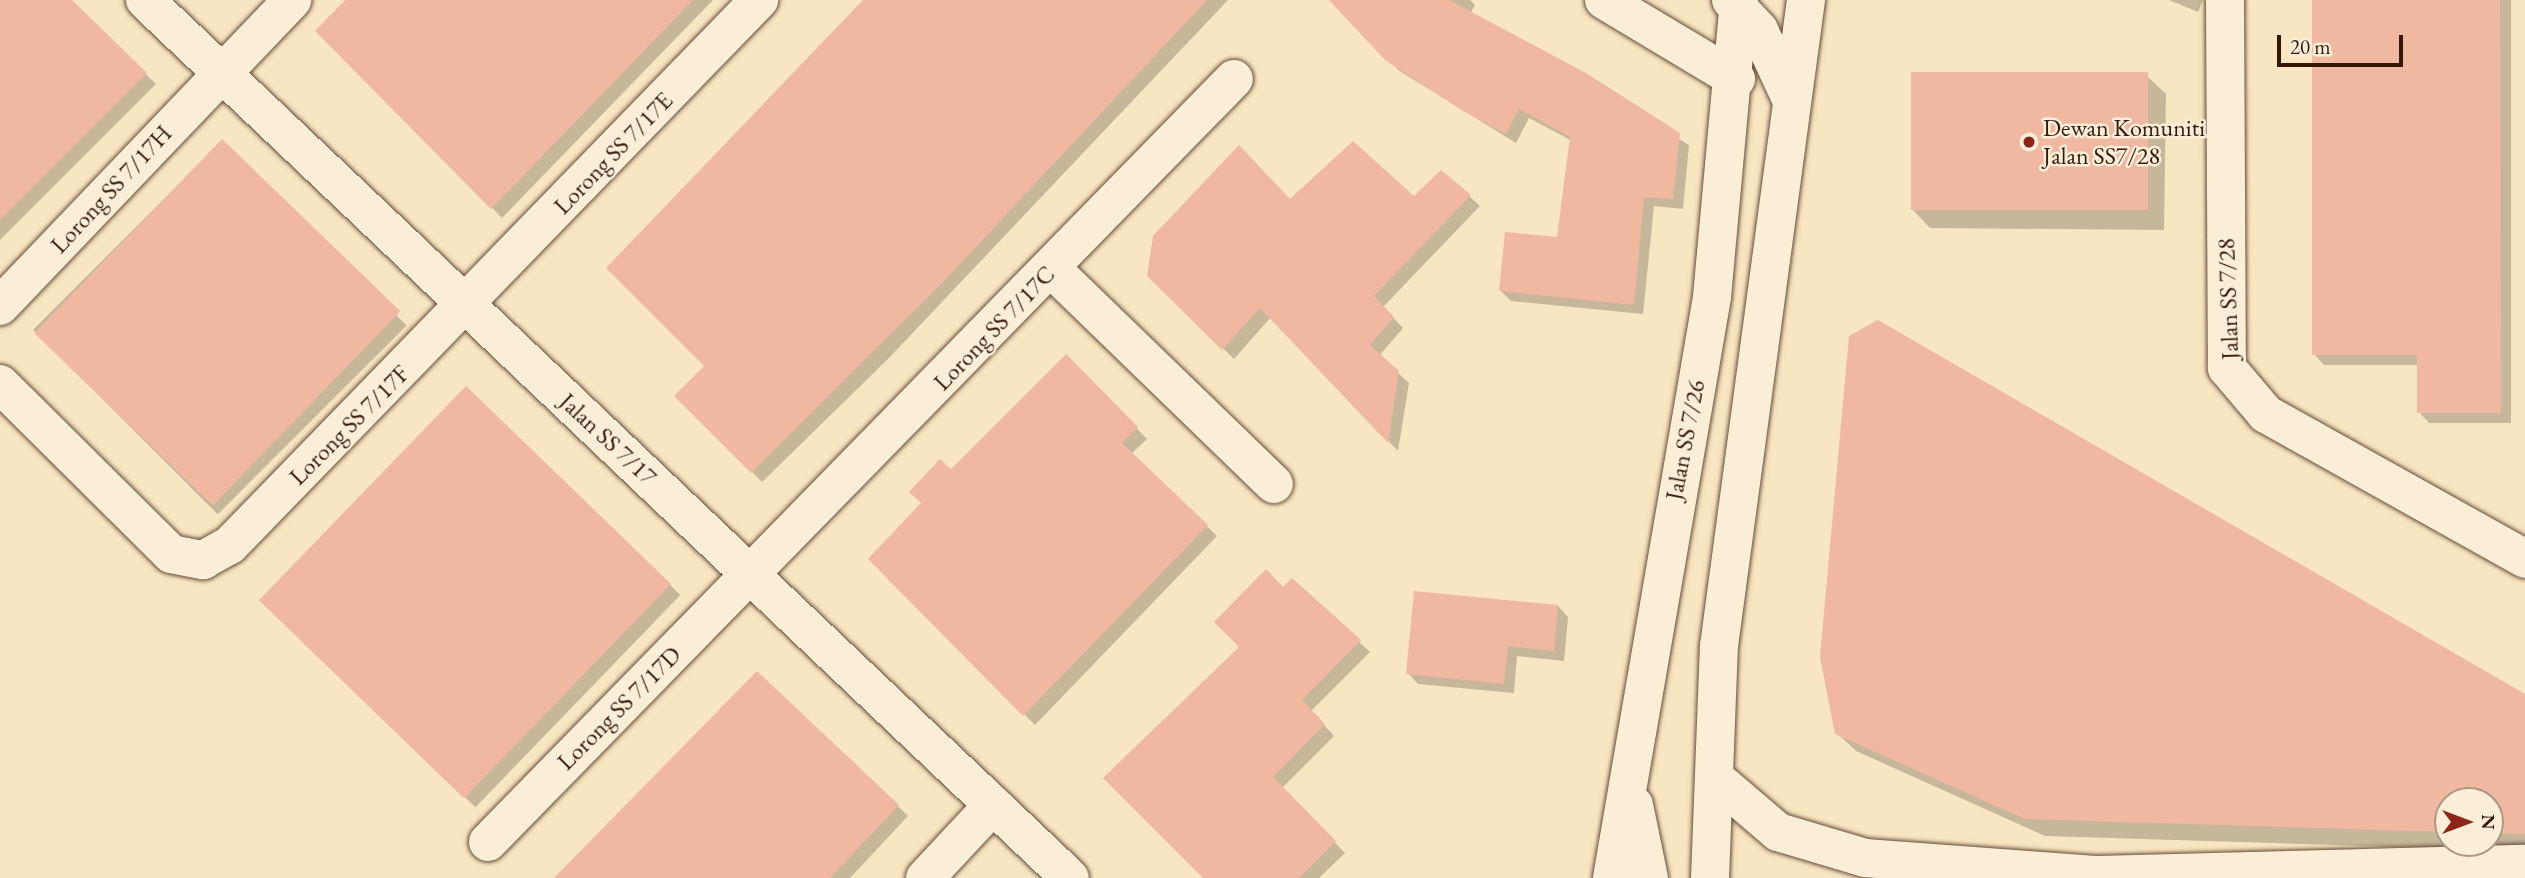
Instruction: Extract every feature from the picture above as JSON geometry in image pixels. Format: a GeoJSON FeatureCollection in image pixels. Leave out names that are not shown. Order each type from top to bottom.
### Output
{"type":"FeatureCollection","features":[{"type":"Feature","properties":{"kind":"street","name":"Jalan SS 7/17"},"geometry":{"type":"LineString","coordinates":[[145,0],[1070,878]]}},
{"type":"Feature","properties":{"kind":"street","name":"Lorong SS 7/17H"},"geometry":{"type":"LineString","coordinates":[[0,306],[292,0]]}},
{"type":"Feature","properties":{"kind":"street","name":"Lorong SS 7/17E"},"geometry":{"type":"LineString","coordinates":[[467,305],[759,0]]}},
{"type":"Feature","properties":{"kind":"street"},"geometry":{"type":"LineString","coordinates":[[1604,0],[1736,79],[1770,51],[1805,3]]}},
{"type":"Feature","properties":{"kind":"street","name":"Jalan SS 7/28"},"geometry":{"type":"LineString","coordinates":[[2225,0],[2227,368],[2266,414],[2525,559]]}},
{"type":"Feature","properties":{"kind":"street"},"geometry":{"type":"LineString","coordinates":[[1736,2],[1770,51],[1792,101]]}},
{"type":"Feature","properties":{"kind":"street","name":"Jalan SS 7/26"},"geometry":{"type":"LineString","coordinates":[[1612,878],[1712,297],[1736,79],[1736,2]]}},
{"type":"Feature","properties":{"kind":"street"},"geometry":{"type":"LineString","coordinates":[[1710,878],[1716,779],[1719,646],[1805,3]]}},
{"type":"Feature","properties":{"kind":"street","name":"Lorong SS 7/17C"},"geometry":{"type":"LineString","coordinates":[[751,575],[1052,269],[1234,79]]}},
{"type":"Feature","properties":{"kind":"street"},"geometry":{"type":"LineString","coordinates":[[1052,269],[1274,484]]}},
{"type":"Feature","properties":{"kind":"street","name":"Lorong SS 7/17F"},"geometry":{"type":"LineString","coordinates":[[0,384],[171,554],[203,560],[230,545],[467,305]]}},
{"type":"Feature","properties":{"kind":"street","name":"Lorong SS 7/17D"},"geometry":{"type":"LineString","coordinates":[[488,842],[751,575]]}},
{"type":"Feature","properties":{"kind":"street"},"geometry":{"type":"LineString","coordinates":[[1716,779],[1778,832],[1820,850],[1878,859],[2098,875],[2525,864]]}},
{"type":"Feature","properties":{"kind":"street"},"geometry":{"type":"LineString","coordinates":[[1629,780],[1649,878]]}},
{"type":"Feature","properties":{"kind":"street"},"geometry":{"type":"LineString","coordinates":[[925,878],[993,805]]}},
{"type":"Feature","properties":{"kind":"building"},"geometry":{"type":"Polygon","coordinates":[[[0,0],[72,0],[147,73],[0,220],[0,0]]]}},
{"type":"Feature","properties":{"kind":"building"},"geometry":{"type":"Polygon","coordinates":[[[345,0],[693,0],[491,209],[315,31],[345,0]]]}},
{"type":"Feature","properties":{"kind":"building"},"geometry":{"type":"Polygon","coordinates":[[[863,0],[1207,0],[945,280],[751,473],[674,396],[704,366],[606,268],[863,0]]]}},
{"type":"Feature","properties":{"kind":"building"},"geometry":{"type":"Polygon","coordinates":[[[1329,0],[1449,0],[1586,73],[1680,133],[1673,199],[1644,197],[1634,305],[1499,291],[1505,232],[1557,237],[1570,137],[1519,109],[1506,134],[1463,111],[1385,60],[1329,0]]]}},
{"type":"Feature","properties":{"kind":"building"},"geometry":{"type":"Polygon","coordinates":[[[2312,0],[2500,0],[2501,413],[2417,413],[2417,355],[2312,355],[2312,0]]]}},
{"type":"Feature","properties":{"kind":"building","name":"Dewan Komuniti Jalan SS7/28"},"geometry":{"type":"Polygon","coordinates":[[[1911,72],[2148,72],[2148,210],[1911,210],[1911,72]]]}},
{"type":"Feature","properties":{"kind":"building"},"geometry":{"type":"Polygon","coordinates":[[[222,139],[400,311],[213,505],[34,333],[222,139]]]}},
{"type":"Feature","properties":{"kind":"building"},"geometry":{"type":"Polygon","coordinates":[[[1353,141],[1414,196],[1441,170],[1471,195],[1374,296],[1394,317],[1370,345],[1399,371],[1388,443],[1260,308],[1222,350],[1147,276],[1153,236],[1239,145],[1290,199],[1353,141]]]}},
{"type":"Feature","properties":{"kind":"building"},"geometry":{"type":"Polygon","coordinates":[[[1878,320],[2525,694],[2525,834],[2504,833],[2504,787],[2434,787],[2434,832],[2025,819],[1835,734],[1820,657],[1849,336],[1878,320]]]}},
{"type":"Feature","properties":{"kind":"building"},"geometry":{"type":"Polygon","coordinates":[[[1066,354],[1138,427],[1122,443],[1208,525],[1023,716],[868,559],[921,503],[909,492],[940,459],[951,469],[1066,354]]]}},
{"type":"Feature","properties":{"kind":"building"},"geometry":{"type":"Polygon","coordinates":[[[466,386],[671,584],[464,798],[259,600],[466,386]]]}},
{"type":"Feature","properties":{"kind":"building"},"geometry":{"type":"Polygon","coordinates":[[[1266,569],[1283,587],[1292,578],[1361,640],[1302,700],[1325,724],[1273,777],[1336,841],[1299,878],[1203,878],[1103,778],[1239,647],[1214,622],[1266,569]]]}},
{"type":"Feature","properties":{"kind":"building"},"geometry":{"type":"Polygon","coordinates":[[[1414,591],[1558,605],[1554,651],[1508,646],[1504,684],[1406,674],[1414,591]]]}},
{"type":"Feature","properties":{"kind":"building"},"geometry":{"type":"Polygon","coordinates":[[[757,671],[899,805],[830,878],[554,878],[757,671]]]}},
{"type":"Feature","properties":{"kind":"place","name":"Dewan Komuniti Jalan SS7/28"},"geometry":{"type":"Point","coordinates":[2029,142]}}]}
